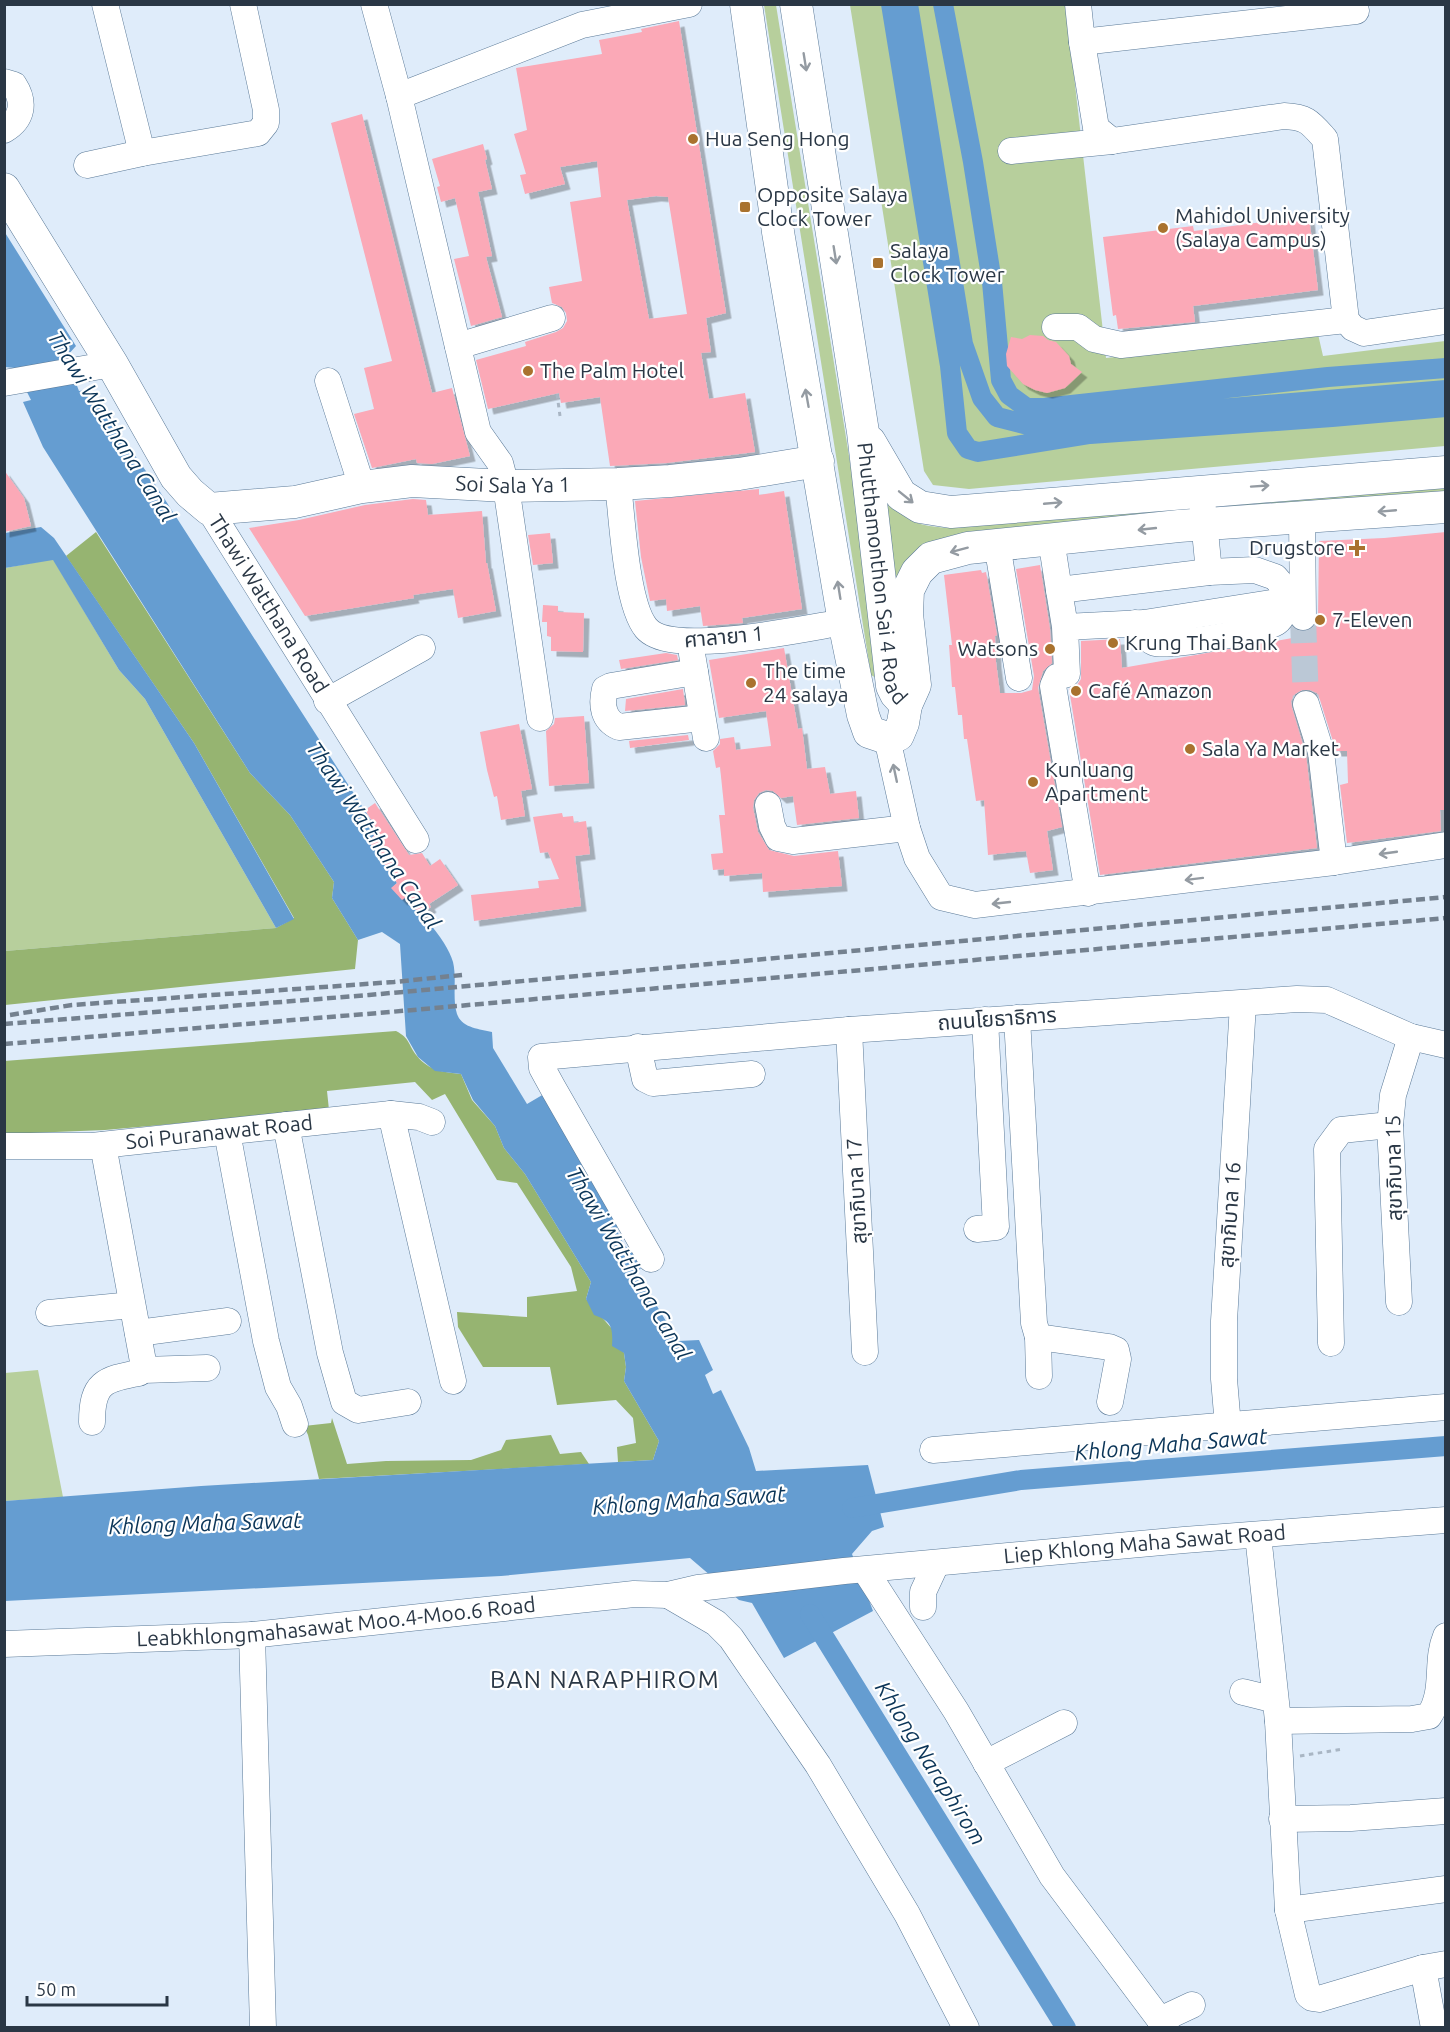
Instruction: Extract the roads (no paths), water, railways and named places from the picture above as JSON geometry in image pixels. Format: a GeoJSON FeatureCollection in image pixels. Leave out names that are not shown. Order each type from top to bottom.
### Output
{"type":"FeatureCollection","features":[{"type":"Feature","properties":{"kind":"main road","name":"Phutthamonthon Sai 4 Road"},"geometry":{"type":"LineString","coordinates":[[746,4],[778,232],[844,622],[863,715],[869,732],[887,738],[898,735],[906,705],[892,686],[863,432],[796,4]]}},
{"type":"Feature","properties":{"kind":"main road","name":"Thawi Watthana Road"},"geometry":{"type":"LineString","coordinates":[[4,189],[102,366],[176,477],[209,509]]}},
{"type":"Feature","properties":{"kind":"main road"},"geometry":{"type":"LineString","coordinates":[[863,432],[902,495],[920,507],[951,512],[1446,472]]}},
{"type":"Feature","properties":{"kind":"main road","name":"Soi Sala Ya 1"},"geometry":{"type":"LineString","coordinates":[[209,509],[295,502],[362,487],[412,481],[506,486],[618,484],[739,474],[818,462]]}},
{"type":"Feature","properties":{"kind":"main road"},"geometry":{"type":"LineString","coordinates":[[906,705],[915,685],[907,614],[908,590],[917,572],[931,558],[968,548],[997,544],[1205,524],[1446,507]]}},
{"type":"Feature","properties":{"kind":"street"},"geometry":{"type":"LineString","coordinates":[[105,4],[141,153]]}},
{"type":"Feature","properties":{"kind":"street"},"geometry":{"type":"LineString","coordinates":[[87,165],[141,153],[258,133],[266,123],[266,111],[243,4]]}},
{"type":"Feature","properties":{"kind":"street"},"geometry":{"type":"LineString","coordinates":[[374,4],[399,96],[478,432],[500,463],[506,486],[540,718]]}},
{"type":"Feature","properties":{"kind":"street"},"geometry":{"type":"LineString","coordinates":[[399,96],[580,15],[688,4]]}},
{"type":"Feature","properties":{"kind":"street"},"geometry":{"type":"LineString","coordinates":[[1078,4],[1096,128],[1112,141]]}},
{"type":"Feature","properties":{"kind":"street"},"geometry":{"type":"LineString","coordinates":[[1082,42],[1222,15],[1356,11]]}},
{"type":"Feature","properties":{"kind":"street"},"geometry":{"type":"LineString","coordinates":[[4,82],[14,85],[19,93],[21,105],[20,114],[15,123],[4,130]]}},
{"type":"Feature","properties":{"kind":"street"},"geometry":{"type":"LineString","coordinates":[[1011,151],[1112,141],[1284,117],[1299,117],[1310,122],[1325,139],[1346,320],[1353,328],[1364,333],[1446,321]]}},
{"type":"Feature","properties":{"kind":"street"},"geometry":{"type":"LineString","coordinates":[[458,346],[552,318]]}},
{"type":"Feature","properties":{"kind":"street"},"geometry":{"type":"LineString","coordinates":[[1055,327],[1078,327],[1094,339],[1121,345],[1346,320]]}},
{"type":"Feature","properties":{"kind":"street"},"geometry":{"type":"LineString","coordinates":[[4,383],[102,366]]}},
{"type":"Feature","properties":{"kind":"street"},"geometry":{"type":"LineString","coordinates":[[328,381],[362,487]]}},
{"type":"Feature","properties":{"kind":"street","name":"ศาลายา 1"},"geometry":{"type":"LineString","coordinates":[[618,484],[634,604],[646,629],[669,640],[690,642],[732,639],[844,622]]}},
{"type":"Feature","properties":{"kind":"street"},"geometry":{"type":"LineString","coordinates":[[1201,490],[1209,572]]}},
{"type":"Feature","properties":{"kind":"street","name":"Thawi Watthana Road"},"geometry":{"type":"LineString","coordinates":[[209,509],[416,840]]}},
{"type":"Feature","properties":{"kind":"street"},"geometry":{"type":"LineString","coordinates":[[1294,609],[1302,518]]}},
{"type":"Feature","properties":{"kind":"street"},"geometry":{"type":"LineString","coordinates":[[1051,539],[1065,627],[1067,674],[1057,677],[1053,686],[1088,893]]}},
{"type":"Feature","properties":{"kind":"street"},"geometry":{"type":"LineString","coordinates":[[997,544],[1019,678]]}},
{"type":"Feature","properties":{"kind":"street"},"geometry":{"type":"LineString","coordinates":[[1059,590],[1209,572],[1255,570],[1275,577],[1282,585],[1294,609]]}},
{"type":"Feature","properties":{"kind":"street"},"geometry":{"type":"LineString","coordinates":[[1065,627],[1135,623],[1146,638],[1155,643],[1166,644],[1272,626],[1280,621],[1283,612],[1294,609]]}},
{"type":"Feature","properties":{"kind":"street"},"geometry":{"type":"LineString","coordinates":[[690,642],[695,672],[704,728],[619,727],[612,724],[604,715],[605,689],[611,686],[695,672]]}},
{"type":"Feature","properties":{"kind":"street"},"geometry":{"type":"LineString","coordinates":[[327,701],[422,648]]}},
{"type":"Feature","properties":{"kind":"street"},"geometry":{"type":"LineString","coordinates":[[1306,704],[1321,753],[1334,862]]}},
{"type":"Feature","properties":{"kind":"street"},"geometry":{"type":"LineString","coordinates":[[887,738],[907,828],[917,858],[941,897],[975,906],[1334,862],[1446,845]]}},
{"type":"Feature","properties":{"kind":"street"},"geometry":{"type":"LineString","coordinates":[[768,805],[772,826],[778,838],[793,841],[907,828]]}},
{"type":"Feature","properties":{"kind":"street","name":"ถนนโยธาธิการ"},"geometry":{"type":"LineString","coordinates":[[651,1259],[542,1068],[541,1057],[849,1030],[1297,999],[1327,1000],[1411,1037],[1446,1045]]}},
{"type":"Feature","properties":{"kind":"street","name":"สุขาภิบาล 16"},"geometry":{"type":"LineString","coordinates":[[1228,1426],[1224,1379],[1224,1321],[1243,1004]]}},
{"type":"Feature","properties":{"kind":"street"},"geometry":{"type":"LineString","coordinates":[[1017,1018],[1039,1376]]}},
{"type":"Feature","properties":{"kind":"street"},"geometry":{"type":"LineString","coordinates":[[977,1229],[996,1227],[985,1020]]}},
{"type":"Feature","properties":{"kind":"street","name":"สุขาภิบาล 17"},"geometry":{"type":"LineString","coordinates":[[849,1030],[865,1352]]}},
{"type":"Feature","properties":{"kind":"street","name":"สุขาภิบาล 15"},"geometry":{"type":"LineString","coordinates":[[1399,1302],[1390,1125],[1394,1095],[1411,1037]]}},
{"type":"Feature","properties":{"kind":"street"},"geometry":{"type":"LineString","coordinates":[[638,1047],[645,1079],[653,1083],[752,1074]]}},
{"type":"Feature","properties":{"kind":"street"},"geometry":{"type":"LineString","coordinates":[[391,1114],[453,1381]]}},
{"type":"Feature","properties":{"kind":"street","name":"Soi Puranawat Road"},"geometry":{"type":"LineString","coordinates":[[4,1146],[103,1145],[391,1114],[419,1117],[432,1122]]}},
{"type":"Feature","properties":{"kind":"street"},"geometry":{"type":"LineString","coordinates":[[286,1125],[330,1353],[344,1402],[358,1410],[408,1402]]}},
{"type":"Feature","properties":{"kind":"street"},"geometry":{"type":"LineString","coordinates":[[1331,1343],[1327,1149],[1341,1130],[1390,1125]]}},
{"type":"Feature","properties":{"kind":"street"},"geometry":{"type":"LineString","coordinates":[[227,1132],[266,1341],[278,1387],[289,1406],[295,1424]]}},
{"type":"Feature","properties":{"kind":"street"},"geometry":{"type":"LineString","coordinates":[[103,1145],[143,1370]]}},
{"type":"Feature","properties":{"kind":"street"},"geometry":{"type":"LineString","coordinates":[[49,1313],[132,1305]]}},
{"type":"Feature","properties":{"kind":"street"},"geometry":{"type":"LineString","coordinates":[[138,1333],[228,1321]]}},
{"type":"Feature","properties":{"kind":"street"},"geometry":{"type":"LineString","coordinates":[[1038,1337],[1109,1347],[1116,1350],[1118,1359],[1110,1402]]}},
{"type":"Feature","properties":{"kind":"street"},"geometry":{"type":"LineString","coordinates":[[92,1422],[93,1400],[102,1385],[113,1378],[139,1373],[143,1370],[207,1368]]}},
{"type":"Feature","properties":{"kind":"street"},"geometry":{"type":"LineString","coordinates":[[933,1450],[1446,1407]]}},
{"type":"Feature","properties":{"kind":"street","name":"Liep Khlong Maha Sawat Road"},"geometry":{"type":"LineString","coordinates":[[668,1595],[698,1588],[855,1571],[1184,1540],[1446,1521]]}},
{"type":"Feature","properties":{"kind":"street"},"geometry":{"type":"LineString","coordinates":[[1258,1535],[1277,1710],[1288,1910],[1308,1995],[1319,1999],[1434,1966],[1434,2028]]}},
{"type":"Feature","properties":{"kind":"street"},"geometry":{"type":"LineString","coordinates":[[922,1607],[923,1592],[936,1564]]}},
{"type":"Feature","properties":{"kind":"street"},"geometry":{"type":"LineString","coordinates":[[855,1571],[956,1711],[1052,1876],[1163,2024],[1192,2005]]}},
{"type":"Feature","properties":{"kind":"street","name":"Leabkhlongmahasawat Moo.4-Moo.6 Road"},"geometry":{"type":"LineString","coordinates":[[4,1644],[252,1635],[634,1594],[668,1595]]}},
{"type":"Feature","properties":{"kind":"street"},"geometry":{"type":"LineString","coordinates":[[668,1595],[716,1623],[731,1638],[818,1765],[907,1914],[966,2028]]}},
{"type":"Feature","properties":{"kind":"street"},"geometry":{"type":"LineString","coordinates":[[252,1635],[263,2028]]}},
{"type":"Feature","properties":{"kind":"street"},"geometry":{"type":"LineString","coordinates":[[1243,1692],[1277,1710],[1412,1719],[1429,1716],[1437,1697],[1441,1677],[1442,1644],[1446,1636]]}},
{"type":"Feature","properties":{"kind":"street"},"geometry":{"type":"LineString","coordinates":[[986,1763],[1064,1723]]}},
{"type":"Feature","properties":{"kind":"street"},"geometry":{"type":"LineString","coordinates":[[1282,1819],[1352,1818],[1446,1811]]}},
{"type":"Feature","properties":{"kind":"street"},"geometry":{"type":"LineString","coordinates":[[1288,1910],[1446,1889]]}},
{"type":"Feature","properties":{"kind":"water","name":"Thawi Watthana Canal"},"geometry":{"type":"Polygon","coordinates":[[[4,231],[76,346],[66,357],[79,391],[92,389],[378,831],[369,841],[397,883],[392,888],[419,911],[444,943],[453,962],[455,1002],[459,1019],[472,1027],[492,1032],[493,1048],[527,1104],[544,1094],[620,1223],[616,1229],[624,1245],[645,1263],[637,1273],[678,1341],[699,1340],[713,1370],[705,1375],[713,1394],[721,1390],[749,1448],[756,1471],[868,1465],[884,1527],[872,1531],[852,1554],[873,1611],[784,1658],[752,1603],[739,1600],[690,1558],[501,1576],[5,1601],[5,1501],[201,1486],[653,1460],[659,1441],[624,1381],[626,1367],[624,1353],[612,1346],[610,1326],[605,1320],[594,1315],[586,1299],[591,1282],[525,1174],[504,1148],[495,1126],[473,1100],[461,1074],[435,1071],[418,1057],[406,1036],[400,944],[382,932],[358,940],[332,898],[334,882],[290,815],[250,773],[43,447],[23,402],[31,400],[15,368],[5,367],[4,231]]]}},
{"type":"Feature","properties":{"kind":"water"},"geometry":{"type":"Polygon","coordinates":[[[41,527],[54,538],[194,743],[294,919],[276,928],[145,699],[119,670],[53,560],[5,568],[5,533],[41,527]]]}},
{"type":"Feature","properties":{"kind":"waterway"},"geometry":{"type":"LineString","coordinates":[[891,4],[950,366],[957,433],[968,449],[978,452],[1090,434],[1446,407]]}},
{"type":"Feature","properties":{"kind":"waterway"},"geometry":{"type":"LineString","coordinates":[[908,4],[963,344],[982,398],[997,417],[1028,425],[1446,390]]}},
{"type":"Feature","properties":{"kind":"waterway"},"geometry":{"type":"LineString","coordinates":[[943,4],[973,162],[992,282],[1001,380],[1009,395],[1027,408],[1044,408],[1328,377],[1446,368]]}},
{"type":"Feature","properties":{"kind":"waterway","name":"Khlong Maha Sawat"},"geometry":{"type":"LineString","coordinates":[[852,1508],[1021,1480],[1446,1446]]}},
{"type":"Feature","properties":{"kind":"waterway","name":"Khlong Naraphirom"},"geometry":{"type":"LineString","coordinates":[[810,1614],[1066,2028]]}},
{"type":"Feature","properties":{"kind":"tunnel"},"geometry":{"type":"LineString","coordinates":[[1303,617],[1306,704]]}},
{"type":"Feature","properties":{"kind":"railway"},"geometry":{"type":"LineString","coordinates":[[4,1024],[369,995],[1446,897]]}},
{"type":"Feature","properties":{"kind":"railway"},"geometry":{"type":"LineString","coordinates":[[4,1044],[1446,918]]}},
{"type":"Feature","properties":{"kind":"railway"},"geometry":{"type":"LineString","coordinates":[[10,1015],[72,1005],[462,975]]}},
{"type":"Feature","properties":{"kind":"place","name":"Hua Seng Hong"},"geometry":{"type":"Point","coordinates":[693,139]}},
{"type":"Feature","properties":{"kind":"place","name":"Opposite Salaya Clock Tower"},"geometry":{"type":"Point","coordinates":[745,207]}},
{"type":"Feature","properties":{"kind":"place","name":"Mahidol University (Salaya Campus)"},"geometry":{"type":"Point","coordinates":[1163,228]}},
{"type":"Feature","properties":{"kind":"place","name":"Salaya Clock Tower"},"geometry":{"type":"Point","coordinates":[878,263]}},
{"type":"Feature","properties":{"kind":"place","name":"The Palm Hotel"},"geometry":{"type":"Point","coordinates":[528,371]}},
{"type":"Feature","properties":{"kind":"place","name":"Drugstore"},"geometry":{"type":"Point","coordinates":[1357,548]}},
{"type":"Feature","properties":{"kind":"place","name":"7-Eleven"},"geometry":{"type":"Point","coordinates":[1320,620]}},
{"type":"Feature","properties":{"kind":"place","name":"Krung Thai Bank"},"geometry":{"type":"Point","coordinates":[1113,643]}},
{"type":"Feature","properties":{"kind":"place","name":"Watsons"},"geometry":{"type":"Point","coordinates":[1050,649]}},
{"type":"Feature","properties":{"kind":"place","name":"The time 24 salaya"},"geometry":{"type":"Point","coordinates":[751,683]}},
{"type":"Feature","properties":{"kind":"place","name":"Café Amazon"},"geometry":{"type":"Point","coordinates":[1076,691]}},
{"type":"Feature","properties":{"kind":"place","name":"Sala Ya Market"},"geometry":{"type":"Point","coordinates":[1190,749]}},
{"type":"Feature","properties":{"kind":"place","name":"Kunluang Apartment"},"geometry":{"type":"Point","coordinates":[1033,782]}},
{"type":"Feature","properties":{"kind":"district","name":"BAN NARAPHIROM"},"geometry":{"type":"Point","coordinates":[605,1680]}}]}
